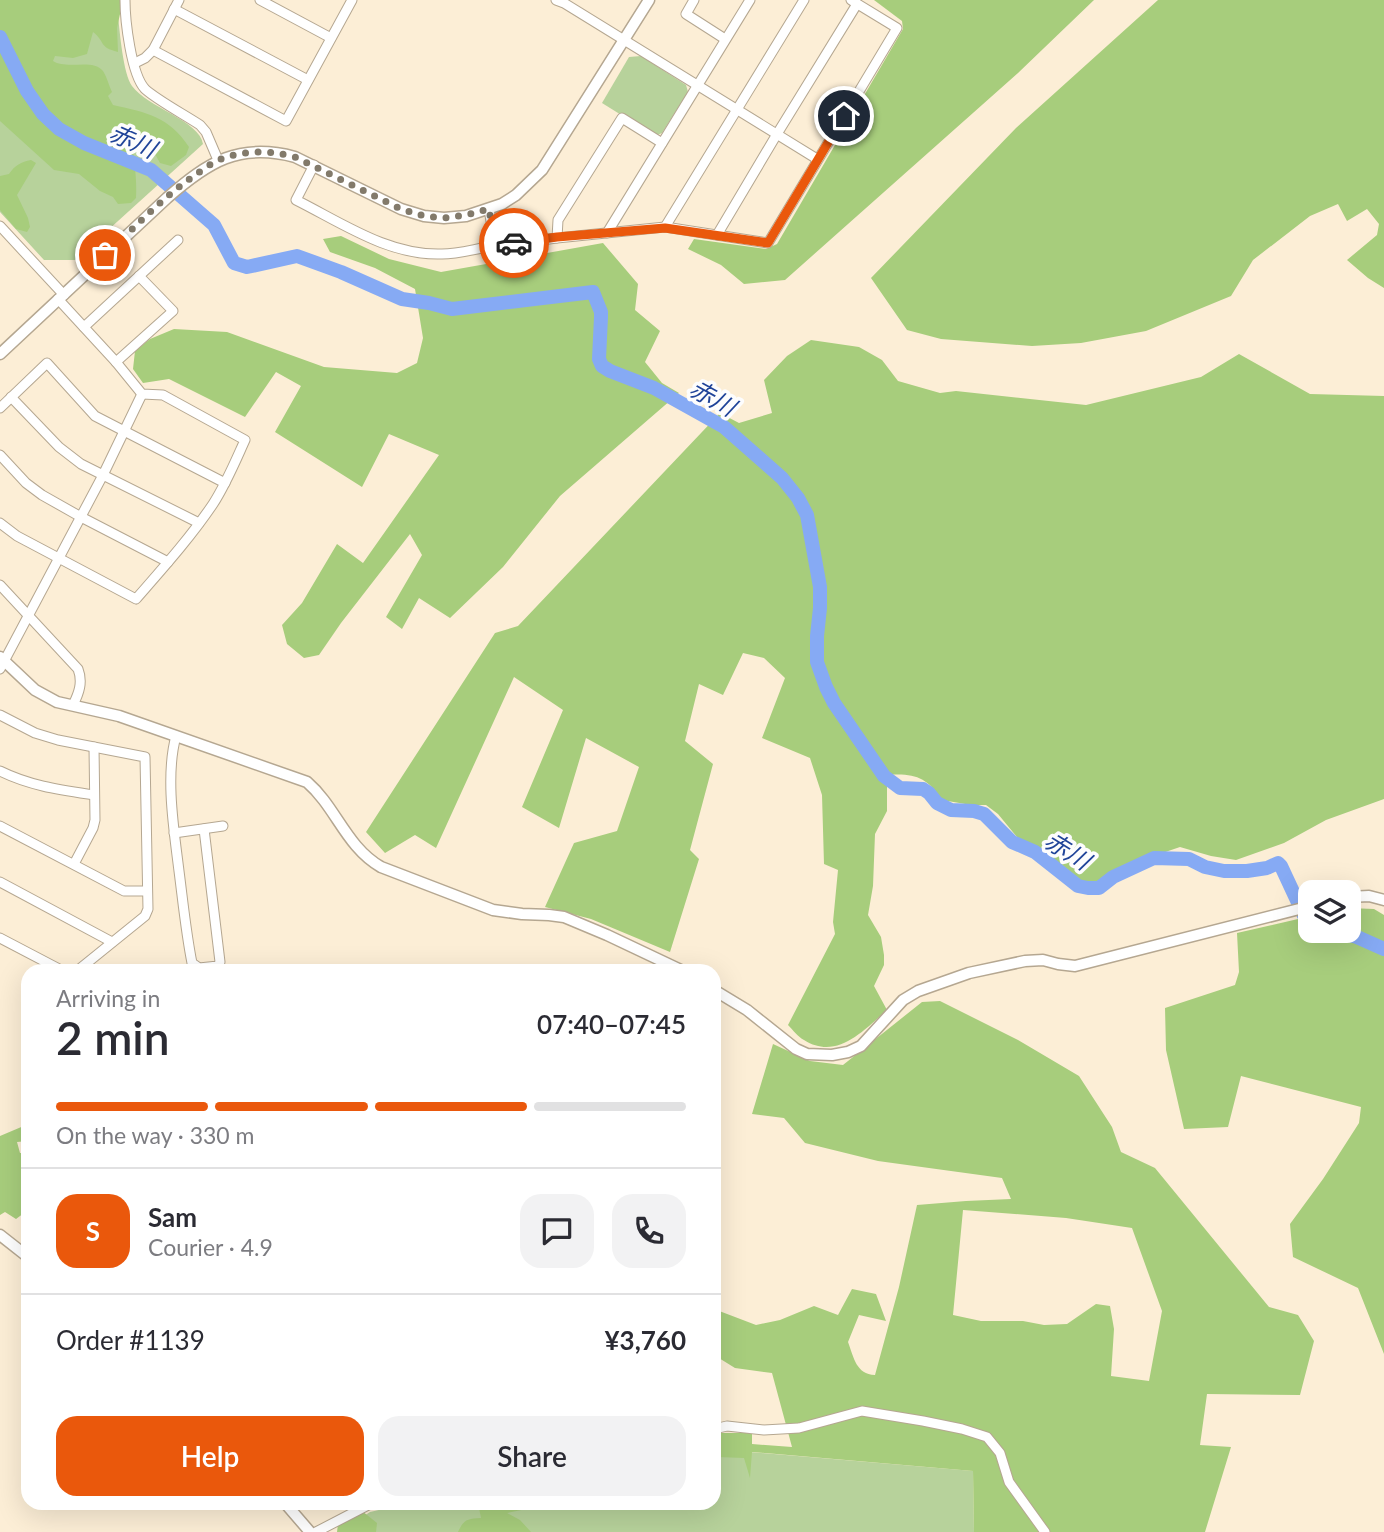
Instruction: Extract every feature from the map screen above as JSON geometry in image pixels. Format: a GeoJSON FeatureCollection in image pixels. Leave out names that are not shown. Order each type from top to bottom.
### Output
{"type":"FeatureCollection","features":[{"type":"Feature","properties":{"kind":"street"},"geometry":{"type":"LineString","coordinates":[[125,0],[125,14],[139,80],[146,90],[200,125],[206,132],[218,160]]}},
{"type":"Feature","properties":{"kind":"street"},"geometry":{"type":"LineString","coordinates":[[260,0],[331,38]]}},
{"type":"Feature","properties":{"kind":"street"},"geometry":{"type":"LineString","coordinates":[[153,50],[286,121],[352,0]]}},
{"type":"Feature","properties":{"kind":"street"},"geometry":{"type":"LineString","coordinates":[[556,0],[625,39],[817,159]]}},
{"type":"Feature","properties":{"kind":"street"},"geometry":{"type":"LineString","coordinates":[[0,354],[167,198],[218,160],[258,151],[295,157],[401,209],[424,216],[444,218],[466,215],[502,204],[516,195],[542,170],[649,0]]}},
{"type":"Feature","properties":{"kind":"street"},"geometry":{"type":"LineString","coordinates":[[694,0],[686,13],[725,39]]}},
{"type":"Feature","properties":{"kind":"street"},"geometry":{"type":"LineString","coordinates":[[607,233],[750,0]]}},
{"type":"Feature","properties":{"kind":"street"},"geometry":{"type":"LineString","coordinates":[[665,228],[804,0]]}},
{"type":"Feature","properties":{"kind":"street"},"geometry":{"type":"LineString","coordinates":[[314,165],[296,200],[384,244],[412,252],[443,254],[557,237],[665,228],[768,243],[897,28],[854,2],[717,235]]}},
{"type":"Feature","properties":{"kind":"street"},"geometry":{"type":"LineString","coordinates":[[135,63],[153,50],[177,4],[308,80]]}},
{"type":"Feature","properties":{"kind":"street"},"geometry":{"type":"LineString","coordinates":[[557,237],[558,220],[622,118],[662,143]]}},
{"type":"Feature","properties":{"kind":"street"},"geometry":{"type":"LineString","coordinates":[[489,209],[495,246]]}},
{"type":"Feature","properties":{"kind":"street"},"geometry":{"type":"LineString","coordinates":[[0,226],[142,394],[163,395],[245,440],[213,503],[136,599],[58,559],[0,523]]}},
{"type":"Feature","properties":{"kind":"street"},"geometry":{"type":"LineString","coordinates":[[84,327],[178,240]]}},
{"type":"Feature","properties":{"kind":"street"},"geometry":{"type":"LineString","coordinates":[[116,362],[173,311],[139,276]]}},
{"type":"Feature","properties":{"kind":"street"},"geometry":{"type":"LineString","coordinates":[[0,408],[47,363],[95,416],[225,483]]}},
{"type":"Feature","properties":{"kind":"street"},"geometry":{"type":"LineString","coordinates":[[142,394],[81,517],[1,663],[35,690],[57,702],[119,716],[307,782],[319,793],[353,844],[370,861],[381,867],[493,910],[522,915],[564,917],[668,964]]}},
{"type":"Feature","properties":{"kind":"street"},"geometry":{"type":"LineString","coordinates":[[12,397],[65,452],[81,464],[199,523]]}},
{"type":"Feature","properties":{"kind":"street"},"geometry":{"type":"LineString","coordinates":[[0,455],[20,477],[42,495],[168,562]]}},
{"type":"Feature","properties":{"kind":"street"},"geometry":{"type":"LineString","coordinates":[[0,585],[78,669],[81,676],[74,705]]}},
{"type":"Feature","properties":{"kind":"street"},"geometry":{"type":"LineString","coordinates":[[0,715],[35,733],[58,740],[145,757],[148,909],[145,916],[85,964]]}},
{"type":"Feature","properties":{"kind":"street"},"geometry":{"type":"LineString","coordinates":[[176,736],[171,771],[174,833],[187,938],[194,964]]}},
{"type":"Feature","properties":{"kind":"street"},"geometry":{"type":"LineString","coordinates":[[74,864],[95,820],[94,747]]}},
{"type":"Feature","properties":{"kind":"street"},"geometry":{"type":"LineString","coordinates":[[0,771],[17,779],[50,788],[94,795]]}},
{"type":"Feature","properties":{"kind":"street"},"geometry":{"type":"LineString","coordinates":[[0,826],[124,891],[147,891]]}},
{"type":"Feature","properties":{"kind":"street"},"geometry":{"type":"LineString","coordinates":[[174,833],[223,826]]}},
{"type":"Feature","properties":{"kind":"street"},"geometry":{"type":"LineString","coordinates":[[204,829],[219,964]]}},
{"type":"Feature","properties":{"kind":"street"},"geometry":{"type":"LineString","coordinates":[[0,882],[112,942]]}},
{"type":"Feature","properties":{"kind":"street"},"geometry":{"type":"LineString","coordinates":[[1361,896],[1384,900]]}},
{"type":"Feature","properties":{"kind":"street"},"geometry":{"type":"LineString","coordinates":[[721,994],[747,1010],[796,1049],[807,1054],[832,1055],[860,1046],[903,1000],[969,973],[1025,961],[1043,960],[1075,966],[1298,909]]}},
{"type":"Feature","properties":{"kind":"street"},"geometry":{"type":"LineString","coordinates":[[0,938],[50,964]]}},
{"type":"Feature","properties":{"kind":"street"},"geometry":{"type":"LineString","coordinates":[[0,1235],[21,1252]]}},
{"type":"Feature","properties":{"kind":"street"},"geometry":{"type":"LineString","coordinates":[[721,1427],[764,1430],[799,1428],[862,1411],[962,1429],[987,1437],[1000,1453],[1009,1482],[1045,1532]]}},
{"type":"Feature","properties":{"kind":"street"},"geometry":{"type":"LineString","coordinates":[[291,1510],[310,1532]]}},
{"type":"Feature","properties":{"kind":"street"},"geometry":{"type":"LineString","coordinates":[[316,1532],[358,1510]]}},
{"type":"Feature","properties":{"kind":"green space"},"geometry":{"type":"Polygon","coordinates":[[[0,0],[118,16],[124,63],[132,86],[149,101],[193,128],[203,144],[75,260],[44,260],[0,212],[0,0]]]}},
{"type":"Feature","properties":{"kind":"green space"},"geometry":{"type":"Polygon","coordinates":[[[0,0],[123,0],[117,28],[118,52],[105,46],[93,32],[87,54],[73,58],[55,56],[53,61],[65,65],[86,64],[99,67],[112,92],[108,96],[113,105],[165,122],[189,147],[186,155],[171,166],[160,163],[152,143],[124,141],[125,147],[134,155],[136,198],[131,203],[118,204],[113,197],[100,191],[79,174],[54,170],[0,121],[0,0]]]}},
{"type":"Feature","properties":{"kind":"green space"},"geometry":{"type":"Polygon","coordinates":[[[874,0],[1094,0],[1018,73],[785,280],[744,284],[721,265],[688,249],[694,239],[766,249],[777,244],[903,29],[902,21],[874,0]]]}},
{"type":"Feature","properties":{"kind":"green space"},"geometry":{"type":"Polygon","coordinates":[[[1158,0],[1384,0],[1384,288],[1347,260],[1377,235],[1379,224],[1367,209],[1347,221],[1338,204],[1310,216],[1253,260],[1231,296],[1146,331],[1081,343],[1032,346],[941,339],[907,330],[871,278],[1016,128],[1158,0]]]}},
{"type":"Feature","properties":{"kind":"green space"},"geometry":{"type":"Polygon","coordinates":[[[641,56],[686,85],[688,92],[662,133],[655,136],[602,103],[629,57],[641,56]]]}},
{"type":"Feature","properties":{"kind":"green space"},"geometry":{"type":"Polygon","coordinates":[[[31,160],[36,163],[17,195],[28,218],[30,227],[27,232],[16,229],[0,210],[0,176],[9,174],[19,164],[31,160]]]}},
{"type":"Feature","properties":{"kind":"green space"},"geometry":{"type":"Polygon","coordinates":[[[341,236],[389,259],[441,272],[603,243],[638,284],[635,310],[660,331],[645,362],[662,383],[679,393],[560,496],[503,567],[450,618],[419,598],[402,629],[386,617],[422,555],[410,534],[319,655],[304,658],[287,644],[282,625],[302,603],[337,544],[363,563],[439,455],[389,434],[362,487],[275,432],[301,386],[276,372],[245,417],[169,379],[143,383],[133,369],[135,351],[150,339],[174,329],[227,332],[324,367],[397,373],[417,363],[423,338],[415,289],[375,268],[330,252],[323,239],[341,236]]]}},
{"type":"Feature","properties":{"kind":"green space"},"geometry":{"type":"Polygon","coordinates":[[[811,340],[859,347],[882,360],[898,381],[940,393],[956,391],[1086,405],[1201,377],[1239,354],[1310,394],[1384,396],[1384,799],[1326,820],[1284,843],[1236,860],[1180,847],[1130,864],[1091,885],[1081,883],[1067,870],[1022,843],[998,814],[986,805],[942,800],[931,786],[919,778],[887,775],[887,811],[875,834],[873,886],[868,915],[881,937],[884,965],[874,986],[887,1010],[859,1034],[839,1045],[828,1047],[816,1046],[804,1040],[788,1025],[835,934],[833,922],[838,870],[824,864],[822,795],[810,758],[762,738],[785,678],[764,658],[743,653],[723,695],[699,684],[685,741],[713,764],[690,850],[699,859],[670,952],[591,919],[545,907],[574,843],[617,831],[639,767],[586,738],[559,828],[522,807],[563,710],[514,677],[436,848],[415,835],[385,853],[366,832],[495,633],[518,626],[720,413],[739,423],[772,413],[764,380],[787,356],[811,340]]]}},
{"type":"Feature","properties":{"kind":"green space"},"geometry":{"type":"Polygon","coordinates":[[[1361,908],[1374,909],[1384,915],[1384,1354],[1358,1288],[1293,1257],[1290,1224],[1359,1123],[1361,1107],[1241,1076],[1228,1127],[1184,1129],[1166,1050],[1165,1008],[1235,985],[1239,972],[1237,933],[1298,919],[1298,943],[1361,943],[1361,908]]]}},
{"type":"Feature","properties":{"kind":"green space"},"geometry":{"type":"Polygon","coordinates":[[[940,1001],[1018,1040],[1079,1076],[1112,1127],[1121,1152],[1155,1168],[1269,1307],[1298,1315],[1314,1341],[1300,1395],[1207,1394],[1200,1445],[1231,1447],[1205,1532],[974,1532],[973,1471],[752,1452],[750,1478],[744,1458],[721,1457],[721,1433],[752,1433],[752,1444],[792,1447],[772,1373],[735,1368],[721,1359],[721,1312],[756,1325],[780,1320],[814,1306],[838,1315],[852,1289],[876,1294],[886,1321],[859,1315],[848,1342],[860,1368],[875,1375],[899,1287],[917,1205],[1011,1199],[1002,1178],[878,1161],[805,1143],[784,1118],[752,1114],[773,1044],[810,1061],[843,1065],[922,1002],[940,1001]],[[963,1210],[953,1315],[981,1321],[1067,1324],[1096,1304],[1110,1306],[1114,1329],[1111,1376],[1149,1381],[1162,1311],[1132,1228],[1066,1218],[963,1210]]]}},
{"type":"Feature","properties":{"kind":"green space"},"geometry":{"type":"Polygon","coordinates":[[[21,1127],[21,1142],[17,1142],[21,1153],[21,1215],[16,1219],[5,1212],[0,1215],[0,1136],[21,1127]]]}},
{"type":"Feature","properties":{"kind":"green space"},"geometry":{"type":"Polygon","coordinates":[[[721,1450],[973,1471],[974,1532],[339,1532],[370,1512],[721,1510],[721,1450]]]}},
{"type":"Feature","properties":{"kind":"green space"},"geometry":{"type":"Polygon","coordinates":[[[479,1510],[522,1510],[507,1513],[520,1520],[531,1532],[458,1532],[466,1520],[481,1518],[479,1510]]]}},
{"type":"Feature","properties":{"kind":"green space"},"geometry":{"type":"Polygon","coordinates":[[[362,1511],[377,1523],[376,1532],[337,1532],[338,1524],[362,1511]]]}},
{"type":"Feature","properties":{"kind":"waterway","name":"赤川"},"geometry":{"type":"LineString","coordinates":[[0,37],[27,91],[43,114],[59,129],[84,143],[151,170],[214,225],[234,263],[247,267],[297,256],[402,299],[452,309],[593,292],[601,312],[599,359],[602,366],[654,388],[724,427],[782,478],[798,498],[807,515],[820,587],[817,662],[834,703],[884,776],[900,788],[923,789],[937,803],[951,810],[984,814],[1012,842],[1035,852],[1078,886],[1099,888],[1113,877],[1154,858],[1189,859],[1205,867],[1224,871],[1247,871],[1278,863],[1298,903]]}},
{"type":"Feature","properties":{"kind":"waterway","name":"赤川"},"geometry":{"type":"LineString","coordinates":[[1361,939],[1384,949]]}},
{"type":"Feature","properties":{"kind":"way so far"},"geometry":{"type":"LineString","coordinates":[[105,255],[183,184],[218,160],[258,151],[295,157],[401,209],[424,216],[444,218],[489,209],[495,246],[514,243]]}},
{"type":"Feature","properties":{"kind":"route"},"geometry":{"type":"LineString","coordinates":[[514,243],[665,228],[768,243],[844,116]]}}]}
